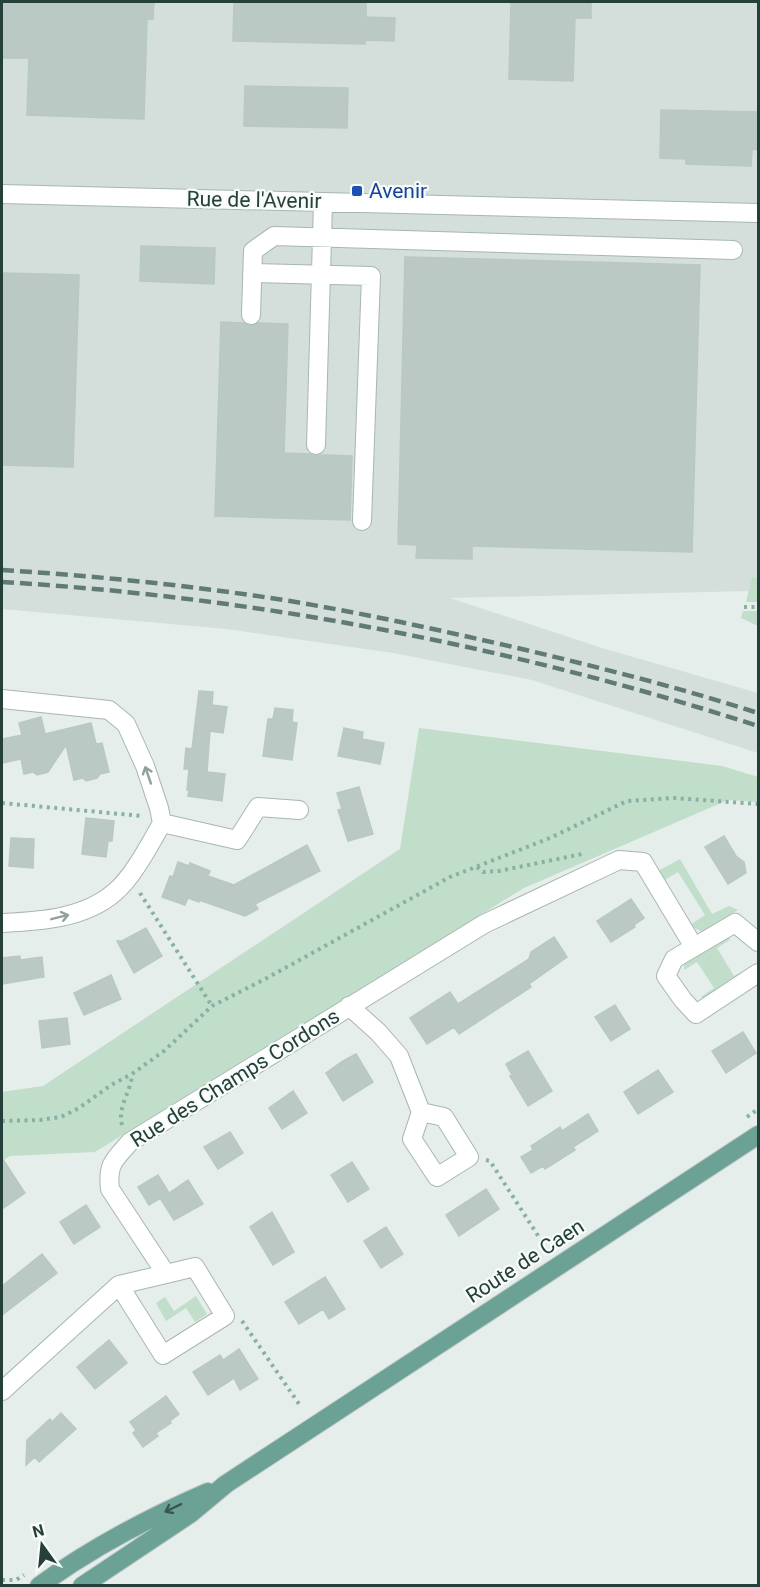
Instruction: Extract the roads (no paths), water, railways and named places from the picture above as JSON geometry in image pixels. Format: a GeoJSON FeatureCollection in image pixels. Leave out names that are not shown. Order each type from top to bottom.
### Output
{"type":"FeatureCollection","features":[{"type":"Feature","properties":{"kind":"main road","name":"Route de Caen"},"geometry":{"type":"LineString","coordinates":[[226,1484],[759,1135]]}},
{"type":"Feature","properties":{"kind":"main road"},"geometry":{"type":"LineString","coordinates":[[32,1580],[72,1562],[174,1507],[226,1484]]}},
{"type":"Feature","properties":{"kind":"main road"},"geometry":{"type":"LineString","coordinates":[[82,1586],[190,1514],[226,1484]]}},
{"type":"Feature","properties":{"kind":"street","name":"Rue de l'Avenir"},"geometry":{"type":"LineString","coordinates":[[2,194],[759,213]]}},
{"type":"Feature","properties":{"kind":"street"},"geometry":{"type":"LineString","coordinates":[[316,445],[322,203]]}},
{"type":"Feature","properties":{"kind":"street"},"geometry":{"type":"LineString","coordinates":[[251,315],[253,251],[274,236],[733,250]]}},
{"type":"Feature","properties":{"kind":"street"},"geometry":{"type":"LineString","coordinates":[[252,273],[371,276],[362,522]]}},
{"type":"Feature","properties":{"kind":"street"},"geometry":{"type":"LineString","coordinates":[[2,699],[109,710],[126,724],[145,766],[162,823],[116,892],[75,913],[47,921],[2,923]]}},
{"type":"Feature","properties":{"kind":"street"},"geometry":{"type":"LineString","coordinates":[[162,823],[237,840],[258,807],[298,810]]}},
{"type":"Feature","properties":{"kind":"street","name":"Rue des Champs Cordons"},"geometry":{"type":"LineString","coordinates":[[166,1274],[110,1189],[108,1173],[114,1160],[130,1142],[349,1006],[484,924],[619,860],[643,862],[694,947]]}},
{"type":"Feature","properties":{"kind":"street"},"geometry":{"type":"LineString","coordinates":[[759,942],[735,923],[674,959],[666,976],[682,1000],[696,1014],[759,973]]}},
{"type":"Feature","properties":{"kind":"street","name":"Rue des Champs Cordons"},"geometry":{"type":"LineString","coordinates":[[349,1006],[378,1032],[399,1056],[421,1112]]}},
{"type":"Feature","properties":{"kind":"street"},"geometry":{"type":"LineString","coordinates":[[421,1112],[444,1117],[469,1157],[437,1177],[412,1139],[421,1112]]}},
{"type":"Feature","properties":{"kind":"street"},"geometry":{"type":"LineString","coordinates":[[2,1392],[119,1285],[195,1267],[225,1316],[163,1355],[119,1285]]}},
{"type":"Feature","properties":{"kind":"railway"},"geometry":{"type":"LineString","coordinates":[[2,570],[182,586],[343,611],[565,659],[758,713]]}},
{"type":"Feature","properties":{"kind":"railway"},"geometry":{"type":"LineString","coordinates":[[2,582],[98,589],[194,600],[289,613],[385,630],[573,672],[758,726]]}},
{"type":"Feature","properties":{"kind":"place","name":"Avenir"},"geometry":{"type":"Point","coordinates":[357,191]}}]}
